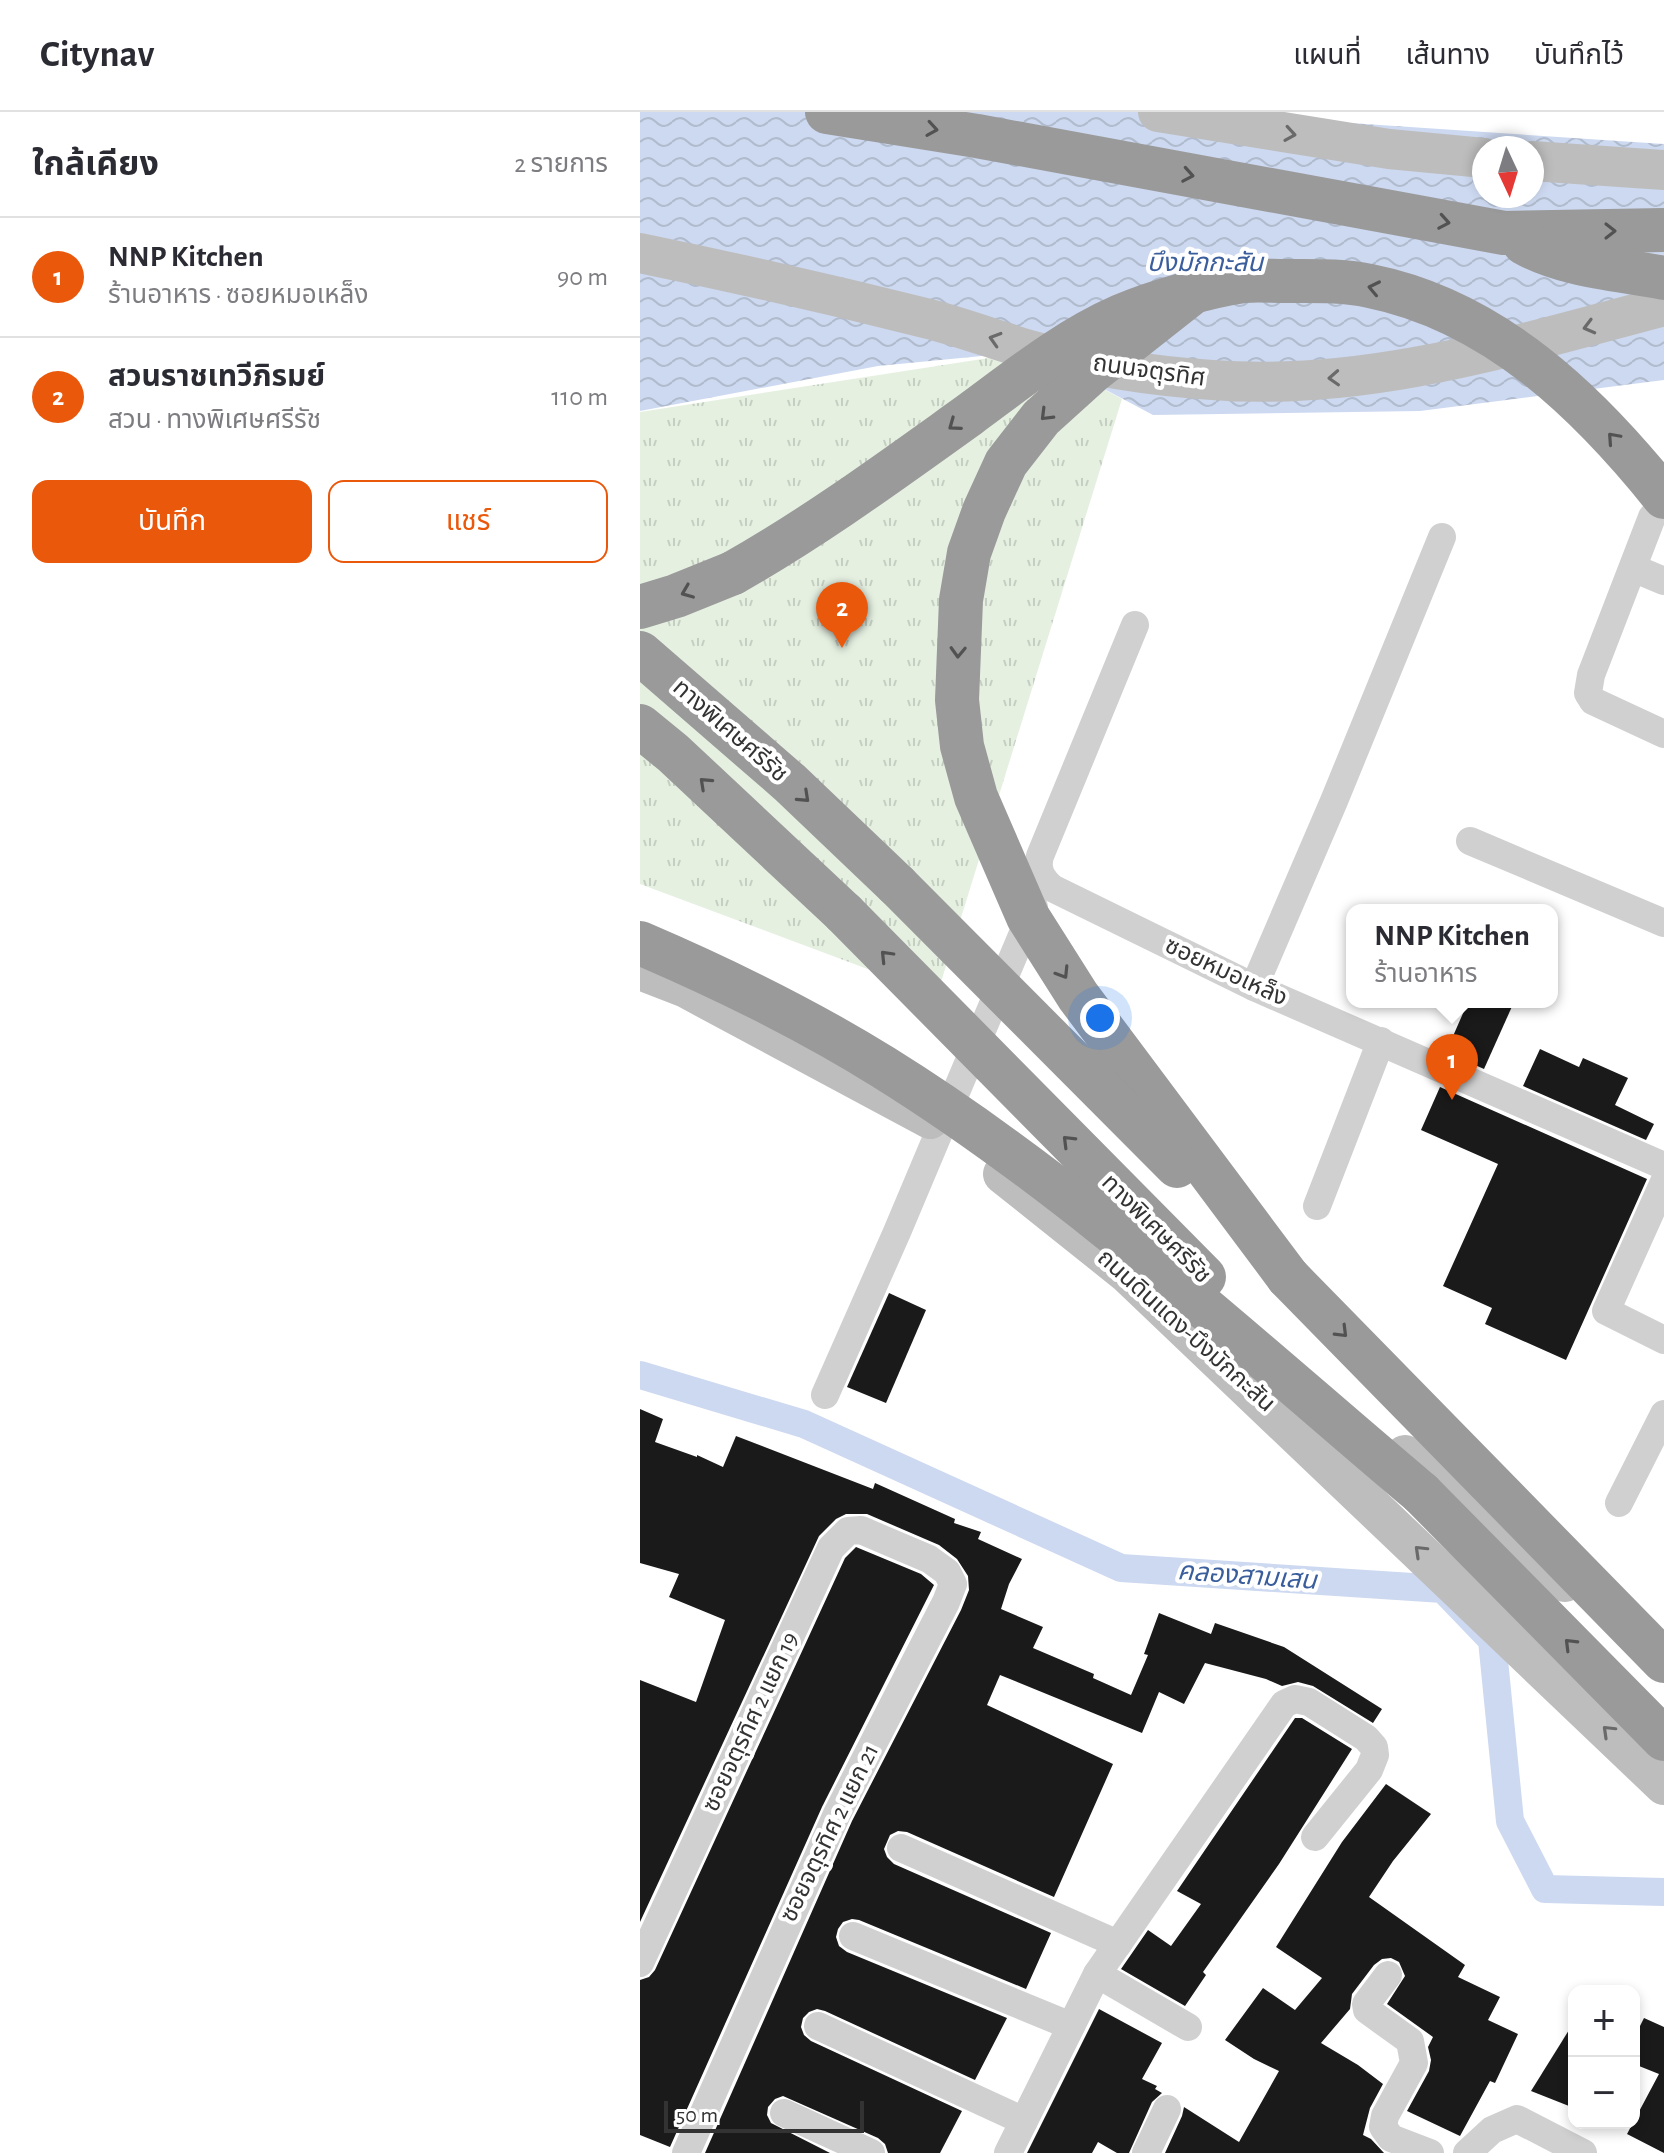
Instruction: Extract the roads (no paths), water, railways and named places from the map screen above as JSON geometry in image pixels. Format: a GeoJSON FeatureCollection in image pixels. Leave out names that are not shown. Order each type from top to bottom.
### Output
{"type":"FeatureCollection","features":[{"type":"Feature","properties":{"kind":"highway"},"geometry":{"type":"LineString","coordinates":[[827,112],[977,136],[1504,233],[1664,230]]}},
{"type":"Feature","properties":{"kind":"highway"},"geometry":{"type":"LineString","coordinates":[[1504,233],[1536,250],[1567,260],[1664,278]]}},
{"type":"Feature","properties":{"kind":"highway"},"geometry":{"type":"LineString","coordinates":[[640,607],[733,573],[778,548],[857,496],[1053,354],[1122,316],[1192,293],[1244,281],[1325,280],[1370,286],[1415,298],[1490,333],[1546,373],[1592,415],[1658,507]]}},
{"type":"Feature","properties":{"kind":"highway"},"geometry":{"type":"LineString","coordinates":[[1192,293],[1093,371],[1041,418],[1006,463],[969,553],[961,600],[957,700],[962,746],[976,797],[1028,917],[1078,996],[1288,1277]]}},
{"type":"Feature","properties":{"kind":"highway","name":"ทางพิเศษศรีรัช"},"geometry":{"type":"LineString","coordinates":[[640,653],[790,783],[897,885],[1288,1277],[1664,1661]]}},
{"type":"Feature","properties":{"kind":"highway","name":"ทางพิเศษศรีรัช"},"geometry":{"type":"LineString","coordinates":[[640,726],[844,913],[1664,1739]]}},
{"type":"Feature","properties":{"kind":"highway"},"geometry":{"type":"LineString","coordinates":[[640,943],[705,971],[799,1018],[884,1068],[969,1125],[1137,1254],[1421,1493]]}},
{"type":"Feature","properties":{"kind":"street"},"geometry":{"type":"LineString","coordinates":[[1158,112],[1389,149],[1472,157]]}},
{"type":"Feature","properties":{"kind":"street"},"geometry":{"type":"LineString","coordinates":[[1544,162],[1664,170]]}},
{"type":"Feature","properties":{"kind":"street"},"geometry":{"type":"LineString","coordinates":[[640,225],[657,243],[760,278]]}},
{"type":"Feature","properties":{"kind":"street","name":"ถนนจตุรทิศ"},"geometry":{"type":"LineString","coordinates":[[640,253],[933,320],[1034,351],[1112,369],[1214,380],[1354,377],[1420,368],[1664,306]]}},
{"type":"Feature","properties":{"kind":"street"},"geometry":{"type":"LineString","coordinates":[[1658,507],[1591,675],[1588,693],[1593,701],[1664,734]]}},
{"type":"Feature","properties":{"kind":"street"},"geometry":{"type":"LineString","coordinates":[[1254,987],[1442,537]]}},
{"type":"Feature","properties":{"kind":"street"},"geometry":{"type":"LineString","coordinates":[[1633,568],[1664,581]]}},
{"type":"Feature","properties":{"kind":"street"},"geometry":{"type":"LineString","coordinates":[[1045,882],[1039,870],[1040,856],[1135,625]]}},
{"type":"Feature","properties":{"kind":"street"},"geometry":{"type":"LineString","coordinates":[[1470,841],[1664,923]]}},
{"type":"Feature","properties":{"kind":"street"},"geometry":{"type":"LineString","coordinates":[[825,1395],[1035,886],[1039,881],[1045,882]]}},
{"type":"Feature","properties":{"kind":"street","name":"ซอยหมอเหล็ง"},"geometry":{"type":"LineString","coordinates":[[1045,882],[1254,987],[1664,1166]]}},
{"type":"Feature","properties":{"kind":"street","name":"ถนนดินแดง-บึงมักกะสัน"},"geometry":{"type":"LineString","coordinates":[[640,931],[708,958],[944,1108],[1127,1273],[1664,1785]]}},
{"type":"Feature","properties":{"kind":"street","name":"ถนนดินแดง-บึงมักกะสัน"},"geometry":{"type":"LineString","coordinates":[[640,970],[686,988],[944,1108],[971,1106],[1563,1580],[1664,1683]]}},
{"type":"Feature","properties":{"kind":"street"},"geometry":{"type":"LineString","coordinates":[[1317,1206],[1381,1041]]}},
{"type":"Feature","properties":{"kind":"street"},"geometry":{"type":"LineString","coordinates":[[1664,1182],[1606,1311],[1664,1340]]}},
{"type":"Feature","properties":{"kind":"street"},"geometry":{"type":"LineString","coordinates":[[1619,1503],[1664,1414]]}},
{"type":"Feature","properties":{"kind":"street","name":"ซอยจตุรทิศ 2 แยก 19"},"geometry":{"type":"LineString","coordinates":[[640,1963],[831,1548],[848,1531],[861,1530],[895,1545]]}},
{"type":"Feature","properties":{"kind":"street","name":"ซอยจตุรทิศ 2 แยก 21"},"geometry":{"type":"LineString","coordinates":[[686,2153],[831,1826],[953,1584],[947,1572],[929,1559],[895,1545]]}},
{"type":"Feature","properties":{"kind":"street"},"geometry":{"type":"LineString","coordinates":[[1008,2153],[1097,1974],[1284,1704],[1295,1699],[1309,1702],[1366,1738],[1374,1747],[1375,1755],[1369,1770],[1315,1837]]}},
{"type":"Feature","properties":{"kind":"street"},"geometry":{"type":"LineString","coordinates":[[901,1848],[1118,1944]]}},
{"type":"Feature","properties":{"kind":"street"},"geometry":{"type":"LineString","coordinates":[[853,1936],[1071,2026]]}},
{"type":"Feature","properties":{"kind":"street"},"geometry":{"type":"LineString","coordinates":[[1097,1974],[1188,2027]]}},
{"type":"Feature","properties":{"kind":"street"},"geometry":{"type":"LineString","coordinates":[[1388,1975],[1366,2004],[1367,2010],[1410,2041],[1414,2063],[1385,2116],[1383,2127],[1391,2138],[1430,2153]]}},
{"type":"Feature","properties":{"kind":"street"},"geometry":{"type":"LineString","coordinates":[[818,2026],[1024,2121]]}},
{"type":"Feature","properties":{"kind":"street"},"geometry":{"type":"LineString","coordinates":[[1146,2153],[1167,2109]]}},
{"type":"Feature","properties":{"kind":"street"},"geometry":{"type":"LineString","coordinates":[[784,2113],[871,2153]]}},
{"type":"Feature","properties":{"kind":"street"},"geometry":{"type":"LineString","coordinates":[[1467,2153],[1492,2130],[1517,2119],[1583,2153]]}},
{"type":"Feature","properties":{"kind":"water","name":"บึงมักกะสัน"},"geometry":{"type":"Polygon","coordinates":[[[640,112],[1278,112],[1335,122],[1664,144],[1664,380],[1420,411],[1153,415],[1033,351],[878,366],[640,411],[640,112]]]}},
{"type":"Feature","properties":{"kind":"waterway","name":"คลองสามเสน"},"geometry":{"type":"LineString","coordinates":[[640,1375],[804,1424],[1121,1568],[1443,1589],[1492,1640],[1510,1821],[1545,1889],[1664,1892]]}},
{"type":"Feature","properties":{"kind":"place","name":"สวนราชเทวีภิรมย์"},"geometry":{"type":"Point","coordinates":[842,648]}},
{"type":"Feature","properties":{"kind":"place","name":"NNP Kitchen"},"geometry":{"type":"Point","coordinates":[1452,1100]}}]}
